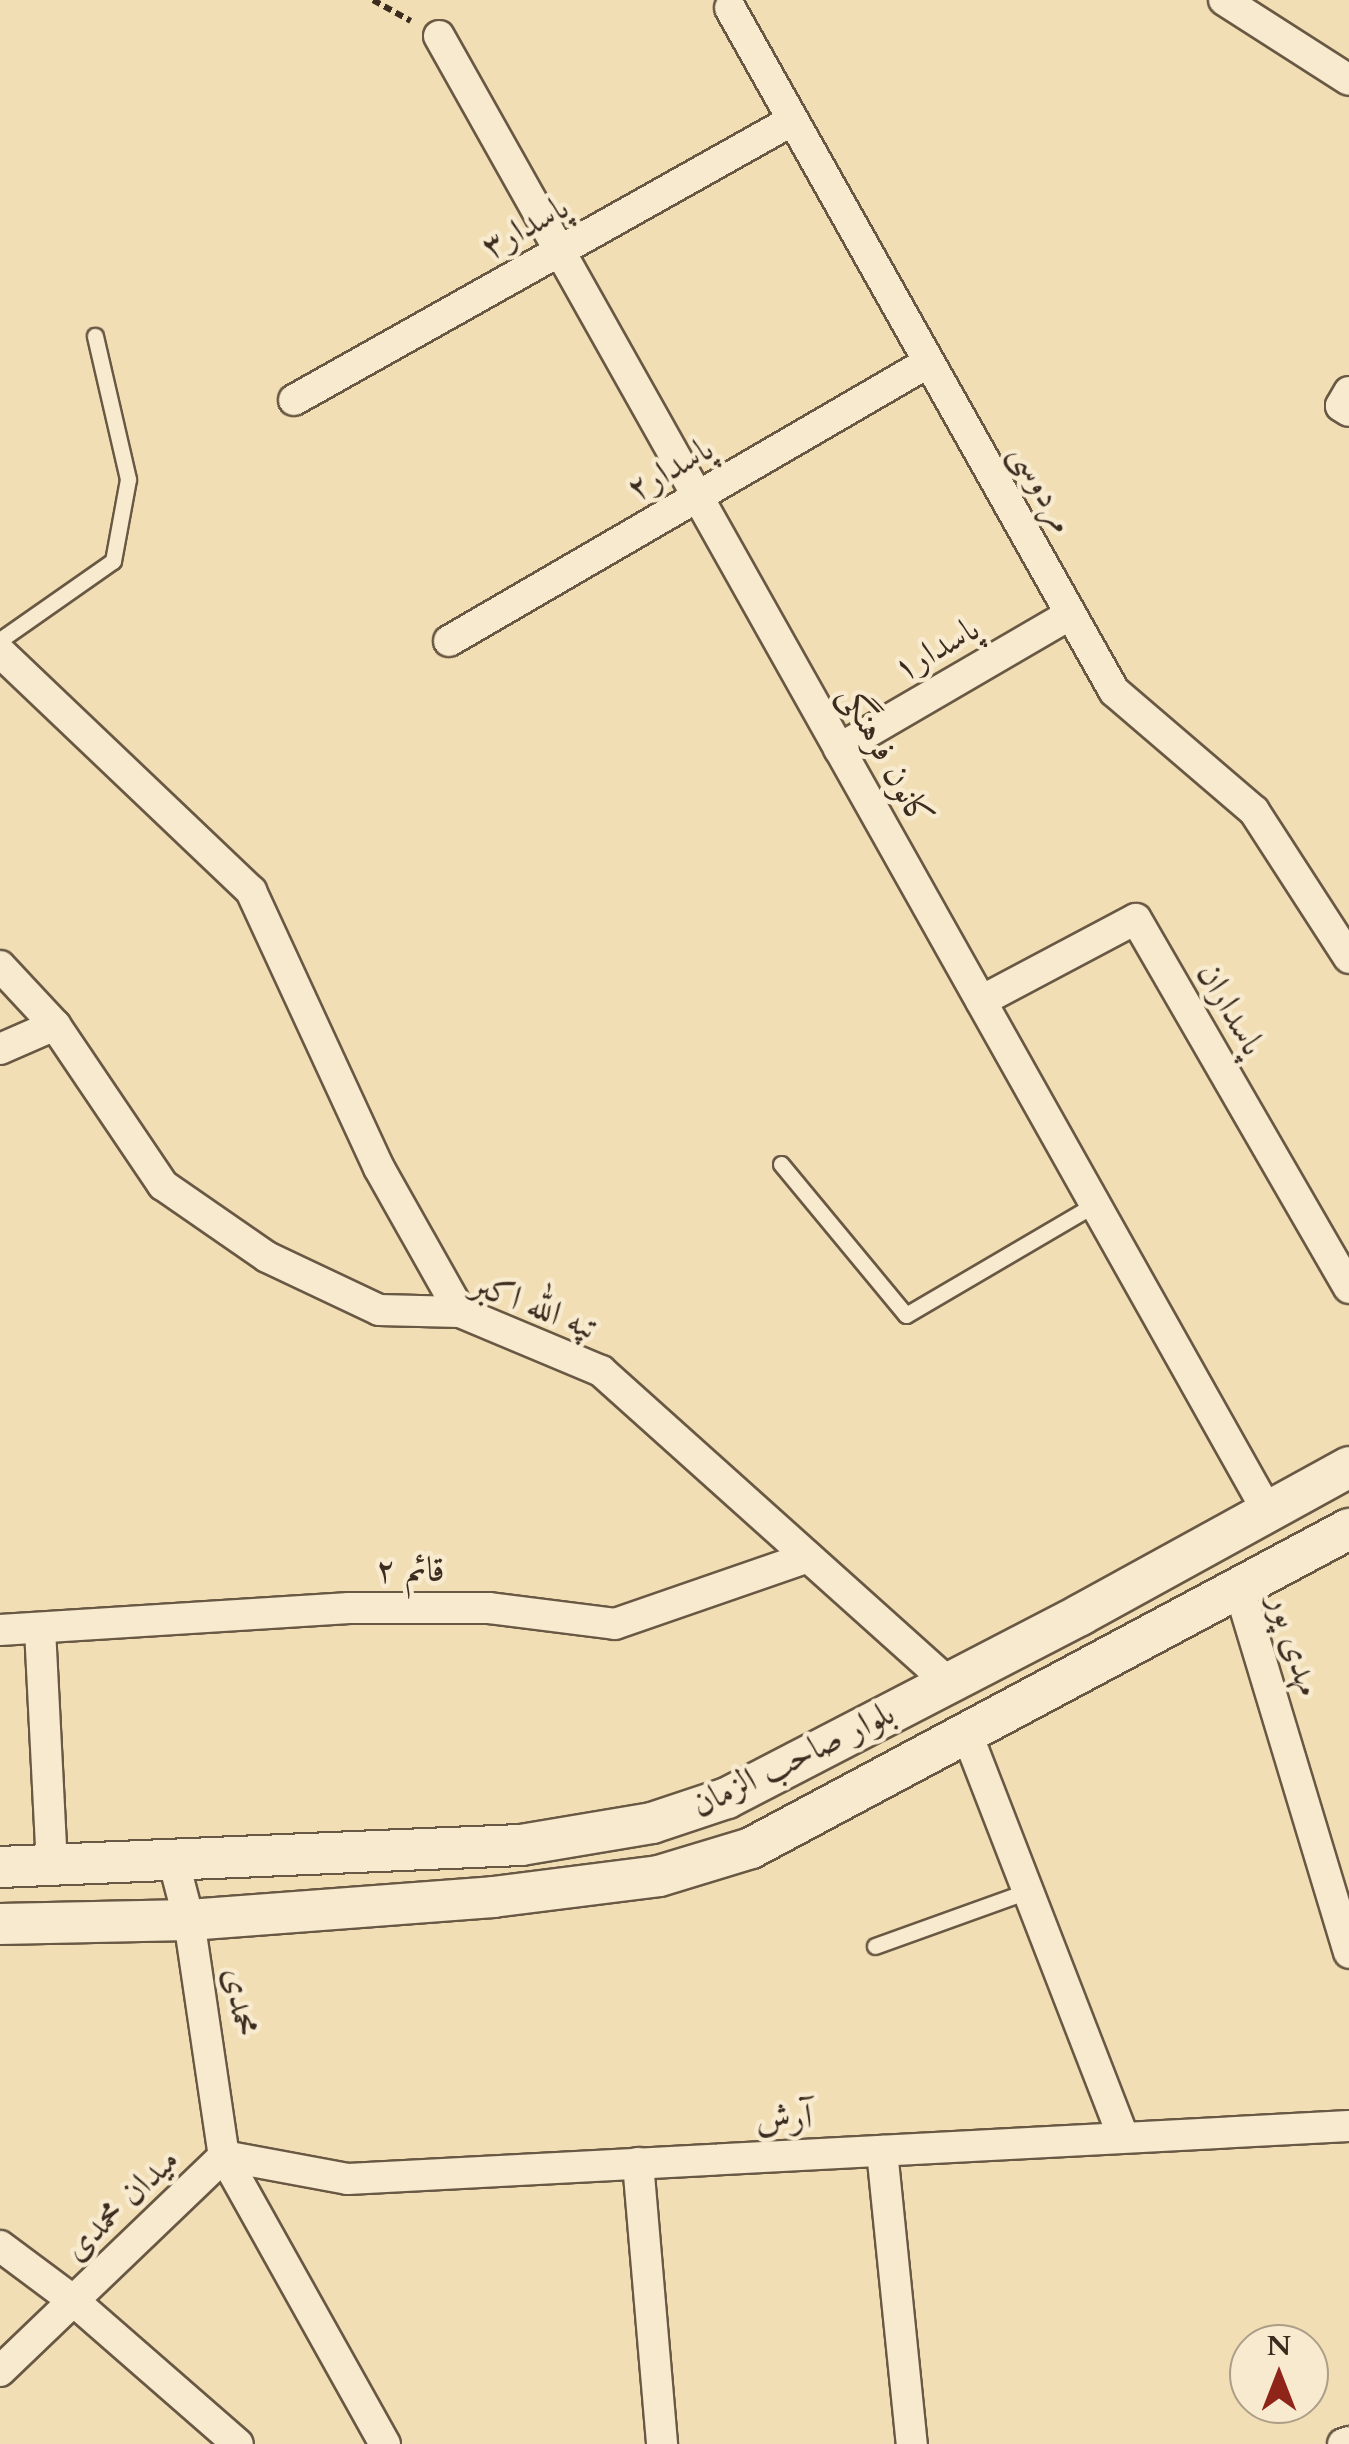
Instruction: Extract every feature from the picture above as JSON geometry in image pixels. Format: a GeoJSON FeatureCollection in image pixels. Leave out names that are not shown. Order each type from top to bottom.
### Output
{"type":"FeatureCollection","features":[{"type":"Feature","properties":{"kind":"main road","name":"بلوار صاحب الزمان"},"geometry":{"type":"LineString","coordinates":[[0,1868],[521,1846],[652,1823],[727,1798],[1349,1467]]}},
{"type":"Feature","properties":{"kind":"main road","name":"بلوار صاحب الزمان"},"geometry":{"type":"LineString","coordinates":[[0,1924],[189,1920],[493,1897],[659,1876],[751,1848],[1349,1529]]}},
{"type":"Feature","properties":{"kind":"street"},"geometry":{"type":"LineString","coordinates":[[1224,0],[1349,80]]}},
{"type":"Feature","properties":{"kind":"street","name":"مردوسی"},"geometry":{"type":"LineString","coordinates":[[730,8],[1114,691],[1254,811],[1349,958]]}},
{"type":"Feature","properties":{"kind":"street","name":"کانون فرهنگی"},"geometry":{"type":"LineString","coordinates":[[439,36],[1268,1512]]}},
{"type":"Feature","properties":{"kind":"street","name":"پاسدار۳"},"geometry":{"type":"LineString","coordinates":[[294,400],[793,120]]}},
{"type":"Feature","properties":{"kind":"street","name":"پاسدار۲"},"geometry":{"type":"LineString","coordinates":[[449,642],[929,362]]}},
{"type":"Feature","properties":{"kind":"street"},"geometry":{"type":"LineString","coordinates":[[1349,392],[1341,406],[1349,412]]}},
{"type":"Feature","properties":{"kind":"street","name":"پاسدار۱"},"geometry":{"type":"LineString","coordinates":[[840,749],[1071,614]]}},
{"type":"Feature","properties":{"kind":"street"},"geometry":{"type":"LineString","coordinates":[[0,652],[251,891],[380,1168],[460,1312]]}},
{"type":"Feature","properties":{"kind":"street","name":"پاسداران"},"geometry":{"type":"LineString","coordinates":[[982,1002],[1136,919],[1349,1288]]}},
{"type":"Feature","properties":{"kind":"street","name":"تپه الله اکبر"},"geometry":{"type":"LineString","coordinates":[[0,966],[55,1025],[163,1185],[267,1257],[380,1310],[460,1312],[600,1371],[949,1683]]}},
{"type":"Feature","properties":{"kind":"street"},"geometry":{"type":"LineString","coordinates":[[0,1049],[55,1025]]}},
{"type":"Feature","properties":{"kind":"street","name":"قائم ۲"},"geometry":{"type":"LineString","coordinates":[[0,1630],[349,1608],[489,1608],[614,1624],[808,1558]]}},
{"type":"Feature","properties":{"kind":"street","name":"مهدی پور"},"geometry":{"type":"LineString","coordinates":[[1239,1588],[1349,1953]]}},
{"type":"Feature","properties":{"kind":"street"},"geometry":{"type":"LineString","coordinates":[[40,1630],[52,1867]]}},
{"type":"Feature","properties":{"kind":"street"},"geometry":{"type":"LineString","coordinates":[[968,1734],[1123,2137]]}},
{"type":"Feature","properties":{"kind":"street","name":"محمدی"},"geometry":{"type":"LineString","coordinates":[[174,1863],[189,1920],[224,2156]]}},
{"type":"Feature","properties":{"kind":"street","name":"آرش"},"geometry":{"type":"LineString","coordinates":[[224,2156],[348,2179],[1349,2126]]}},
{"type":"Feature","properties":{"kind":"street"},"geometry":{"type":"LineString","coordinates":[[882,2150],[912,2444]]}},
{"type":"Feature","properties":{"kind":"street","name":"میدان محمدی"},"geometry":{"type":"LineString","coordinates":[[238,2444],[75,2302],[224,2156],[385,2444]]}},
{"type":"Feature","properties":{"kind":"street"},"geometry":{"type":"LineString","coordinates":[[638,2163],[662,2444]]}},
{"type":"Feature","properties":{"kind":"street"},"geometry":{"type":"LineString","coordinates":[[0,2246],[75,2302],[0,2371]]}},
{"type":"Feature","properties":{"kind":"lane"},"geometry":{"type":"LineString","coordinates":[[0,640],[112,560],[128,479],[95,336]]}},
{"type":"Feature","properties":{"kind":"lane"},"geometry":{"type":"LineString","coordinates":[[781,1164],[906,1316],[1095,1204]]}},
{"type":"Feature","properties":{"kind":"lane"},"geometry":{"type":"LineString","coordinates":[[876,1946],[1028,1891]]}},
{"type":"Feature","properties":{"kind":"path"},"geometry":{"type":"LineString","coordinates":[[372,0],[439,36]]}}]}
